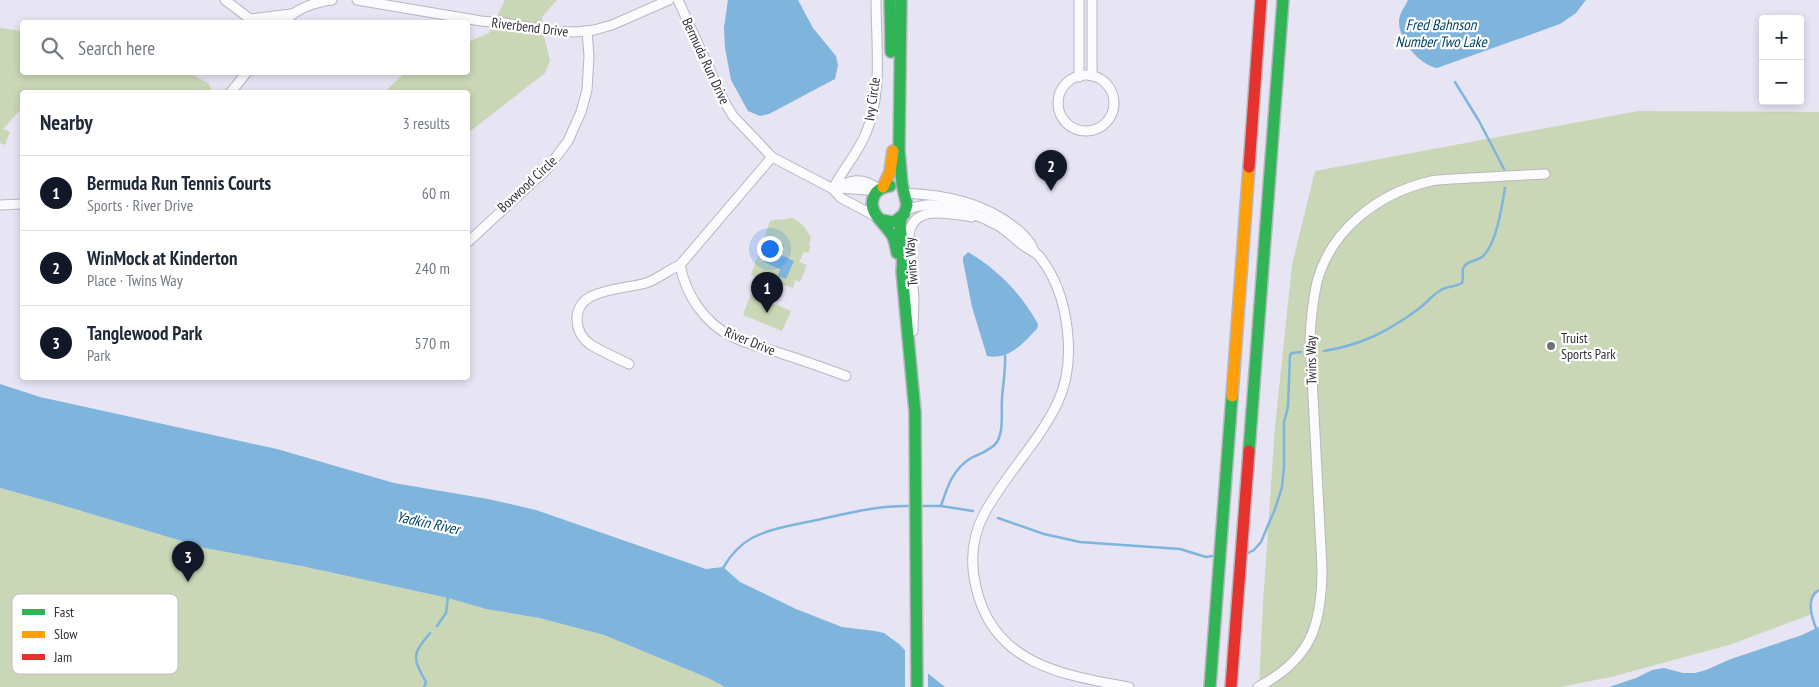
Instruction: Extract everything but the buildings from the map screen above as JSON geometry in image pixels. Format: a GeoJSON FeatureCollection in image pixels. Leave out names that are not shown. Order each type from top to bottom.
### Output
{"type":"FeatureCollection","features":[{"type":"Feature","properties":{"kind":"main road"},"geometry":{"type":"LineString","coordinates":[[890,0],[893,148],[890,172],[873,197],[872,206],[893,238],[902,272]]}},
{"type":"Feature","properties":{"kind":"main road"},"geometry":{"type":"LineString","coordinates":[[901,0],[899,121],[901,172],[907,201],[900,225],[903,252],[902,272],[914,412],[917,687]]}},
{"type":"Feature","properties":{"kind":"main road"},"geometry":{"type":"LineString","coordinates":[[1210,687],[1261,0]]}},
{"type":"Feature","properties":{"kind":"main road"},"geometry":{"type":"LineString","coordinates":[[1231,687],[1283,0]]}},
{"type":"Feature","properties":{"kind":"main road"},"geometry":{"type":"LineString","coordinates":[[880,188],[896,187],[904,193]]}},
{"type":"Feature","properties":{"kind":"main road"},"geometry":{"type":"LineString","coordinates":[[880,219],[892,222],[904,214]]}},
{"type":"Feature","properties":{"kind":"street"},"geometry":{"type":"LineString","coordinates":[[225,0],[251,20]]}},
{"type":"Feature","properties":{"kind":"street"},"geometry":{"type":"LineString","coordinates":[[258,20],[291,14],[310,5],[332,0]]}},
{"type":"Feature","properties":{"kind":"street","name":"Riverbend Drive"},"geometry":{"type":"LineString","coordinates":[[357,0],[551,31],[587,31],[621,21],[669,0]]}},
{"type":"Feature","properties":{"kind":"street","name":"Bermuda Run Drive"},"geometry":{"type":"LineString","coordinates":[[678,0],[724,101],[733,116],[772,157],[833,189],[841,198],[880,219]]}},
{"type":"Feature","properties":{"kind":"street","name":"Ivy Circle"},"geometry":{"type":"LineString","coordinates":[[833,189],[866,135],[873,116],[876,83],[876,0]]}},
{"type":"Feature","properties":{"kind":"street"},"geometry":{"type":"LineString","coordinates":[[1079,0],[1079,77]]}},
{"type":"Feature","properties":{"kind":"street"},"geometry":{"type":"LineString","coordinates":[[1092,0],[1092,76]]}},
{"type":"Feature","properties":{"kind":"street"},"geometry":{"type":"LineString","coordinates":[[286,20],[291,14]]}},
{"type":"Feature","properties":{"kind":"street","name":"Boxwood Circle"},"geometry":{"type":"LineString","coordinates":[[470,240],[547,169],[568,142],[581,112],[587,90],[589,65],[587,31]]}},
{"type":"Feature","properties":{"kind":"street"},"geometry":{"type":"LineString","coordinates":[[233,90],[245,75]]}},
{"type":"Feature","properties":{"kind":"street"},"geometry":{"type":"LineString","coordinates":[[1092,76],[1102,80],[1109,87],[1113,96],[1114,106],[1111,116],[1105,124],[1096,129],[1077,130],[1068,125],[1062,117],[1058,107],[1059,97],[1063,88],[1070,81],[1079,77],[1092,76]]}},
{"type":"Feature","properties":{"kind":"street"},"geometry":{"type":"LineString","coordinates":[[629,364],[586,340],[576,318],[579,308],[596,295],[645,283],[680,265],[772,157]]}},
{"type":"Feature","properties":{"kind":"street","name":"Twins Way"},"geometry":{"type":"LineString","coordinates":[[1258,687],[1276,678],[1298,658],[1311,638],[1318,620],[1322,598],[1310,338],[1312,308],[1316,289],[1328,256],[1345,231],[1368,208],[1396,192],[1432,181],[1545,174]]}},
{"type":"Feature","properties":{"kind":"street","name":"Bermuda Run Drive"},"geometry":{"type":"LineString","coordinates":[[833,189],[880,188]]}},
{"type":"Feature","properties":{"kind":"street","name":"Twins Way"},"geometry":{"type":"LineString","coordinates":[[904,193],[958,199],[986,209],[1021,232],[1032,243],[1034,251]]}},
{"type":"Feature","properties":{"kind":"street"},"geometry":{"type":"LineString","coordinates":[[0,205],[20,204]]}},
{"type":"Feature","properties":{"kind":"street","name":"Twins Way"},"geometry":{"type":"LineString","coordinates":[[904,214],[922,206],[946,206],[967,210],[1004,229],[1026,247],[1034,251],[1044,263],[1059,293],[1069,333],[1068,371],[1058,402],[1041,432],[994,497],[976,532],[972,554],[974,580],[980,604],[992,627],[1011,648],[1050,670],[1129,687]]}},
{"type":"Feature","properties":{"kind":"street","name":"Twins Way"},"geometry":{"type":"LineString","coordinates":[[912,376],[914,298],[909,236],[911,226],[920,216],[934,212],[983,219]]}},
{"type":"Feature","properties":{"kind":"street","name":"River Drive"},"geometry":{"type":"LineString","coordinates":[[680,265],[689,294],[699,309],[713,324],[733,337],[846,376]]}},
{"type":"Feature","properties":{"kind":"green space"},"geometry":{"type":"Polygon","coordinates":[[[505,0],[557,0],[542,17],[544,37],[550,60],[545,73],[470,131],[470,90],[387,90],[402,75],[470,75],[470,41],[489,33],[505,0]]]}},
{"type":"Feature","properties":{"kind":"green space"},"geometry":{"type":"Polygon","coordinates":[[[0,28],[20,31],[20,75],[193,75],[209,84],[211,90],[20,90],[20,110],[3,129],[10,132],[5,145],[0,143],[0,28]]]}},
{"type":"Feature","properties":{"kind":"green space","name":"Truist Sports Park"},"geometry":{"type":"Polygon","coordinates":[[[1638,111],[1819,112],[1819,589],[1814,594],[1812,600],[1812,614],[1729,645],[1611,677],[1560,687],[1259,687],[1275,427],[1292,265],[1315,171],[1638,111]]]}},
{"type":"Feature","properties":{"kind":"green space"},"geometry":{"type":"Polygon","coordinates":[[[790,218],[800,222],[811,237],[809,245],[811,246],[808,253],[804,252],[799,262],[807,265],[800,282],[795,280],[793,288],[768,280],[766,284],[751,275],[770,221],[790,218]]]}},
{"type":"Feature","properties":{"kind":"green space"},"geometry":{"type":"Polygon","coordinates":[[[751,294],[791,311],[782,331],[743,315],[751,294]]]}},
{"type":"Feature","properties":{"kind":"green space"},"geometry":{"type":"Polygon","coordinates":[[[0,488],[205,548],[306,567],[448,598],[486,609],[539,618],[604,635],[708,678],[725,687],[0,687],[0,488]]]}},
{"type":"Feature","properties":{"kind":"water"},"geometry":{"type":"Polygon","coordinates":[[[728,0],[798,0],[813,28],[836,56],[838,65],[835,79],[769,114],[760,116],[748,111],[731,80],[725,48],[724,27],[728,0]]]}},
{"type":"Feature","properties":{"kind":"water","name":"Fred Bahnson Number Two Lake"},"geometry":{"type":"Polygon","coordinates":[[[1408,0],[1586,0],[1576,13],[1560,24],[1437,68],[1430,66],[1418,57],[1403,37],[1399,19],[1408,0]]]}},
{"type":"Feature","properties":{"kind":"water"},"geometry":{"type":"Polygon","coordinates":[[[772,240],[779,241],[784,245],[781,255],[794,261],[786,279],[778,276],[780,269],[764,262],[772,240]]]}},
{"type":"Feature","properties":{"kind":"water"},"geometry":{"type":"Polygon","coordinates":[[[968,252],[989,266],[1008,283],[1024,302],[1038,324],[1036,330],[1023,343],[1006,354],[994,357],[987,356],[972,307],[963,261],[963,257],[968,252]]]}},
{"type":"Feature","properties":{"kind":"water","name":"Yadkin River"},"geometry":{"type":"Polygon","coordinates":[[[0,384],[40,397],[277,449],[394,483],[488,499],[536,510],[706,569],[723,567],[740,582],[796,609],[842,627],[884,633],[899,644],[926,672],[945,687],[725,687],[708,678],[604,635],[539,618],[486,609],[448,598],[306,567],[205,548],[0,488],[0,384]]]}},
{"type":"Feature","properties":{"kind":"water"},"geometry":{"type":"Polygon","coordinates":[[[1819,627],[1819,687],[1609,687],[1636,678],[1652,670],[1664,668],[1683,673],[1695,673],[1706,670],[1819,627]]]}},
{"type":"Feature","properties":{"kind":"pier"},"geometry":{"type":"Polygon","coordinates":[[[905,646],[928,670],[928,687],[905,687],[905,646]]]}},
{"type":"Feature","properties":{"kind":"waterway"},"geometry":{"type":"LineString","coordinates":[[1455,82],[1479,121],[1504,169]]}},
{"type":"Feature","properties":{"kind":"waterway"},"geometry":{"type":"LineString","coordinates":[[1324,351],[1350,345],[1384,331],[1420,308],[1438,292],[1462,283],[1465,265],[1483,257],[1493,240],[1505,188]]}},
{"type":"Feature","properties":{"kind":"waterway"},"geometry":{"type":"LineString","coordinates":[[1248,553],[1254,550],[1261,542],[1282,487],[1284,423],[1288,406],[1290,355],[1301,352]]}},
{"type":"Feature","properties":{"kind":"waterway"},"geometry":{"type":"LineString","coordinates":[[941,506],[948,485],[960,467],[971,458],[985,452],[997,442],[1001,427],[1005,353]]}},
{"type":"Feature","properties":{"kind":"waterway"},"geometry":{"type":"LineString","coordinates":[[723,568],[739,547],[765,532],[858,511],[910,506]]}},
{"type":"Feature","properties":{"kind":"waterway"},"geometry":{"type":"LineString","coordinates":[[920,506],[941,506],[973,511]]}},
{"type":"Feature","properties":{"kind":"waterway"},"geometry":{"type":"LineString","coordinates":[[998,518],[1044,534],[1080,542],[1180,549],[1206,557],[1213,556]]}},
{"type":"Feature","properties":{"kind":"waterway"},"geometry":{"type":"LineString","coordinates":[[1819,590],[1814,594],[1811,604],[1812,617],[1819,635]]}},
{"type":"Feature","properties":{"kind":"waterway"},"geometry":{"type":"LineString","coordinates":[[437,626],[446,613],[448,596]]}},
{"type":"Feature","properties":{"kind":"waterway"},"geometry":{"type":"LineString","coordinates":[[424,687],[426,682],[418,667],[416,656],[420,646],[430,633]]}},
{"type":"Feature","properties":{"kind":"traffic: fast"},"geometry":{"type":"LineString","coordinates":[[890,0],[891,52]]}},
{"type":"Feature","properties":{"kind":"traffic: fast"},"geometry":{"type":"LineString","coordinates":[[882,220],[892,222],[897,220],[904,214],[907,205],[902,184],[899,150],[901,0]]}},
{"type":"Feature","properties":{"kind":"traffic: fast"},"geometry":{"type":"LineString","coordinates":[[1249,451],[1283,0]]}},
{"type":"Feature","properties":{"kind":"traffic: fast"},"geometry":{"type":"LineString","coordinates":[[890,186],[877,192],[872,202],[875,213],[893,237],[897,253]]}},
{"type":"Feature","properties":{"kind":"traffic: fast"},"geometry":{"type":"LineString","coordinates":[[901,218],[902,272],[915,412],[917,687]]}},
{"type":"Feature","properties":{"kind":"traffic: fast"},"geometry":{"type":"LineString","coordinates":[[1210,687],[1232,396]]}},
{"type":"Feature","properties":{"kind":"traffic: slow"},"geometry":{"type":"LineString","coordinates":[[883,187],[890,172],[893,151]]}},
{"type":"Feature","properties":{"kind":"traffic: slow"},"geometry":{"type":"LineString","coordinates":[[1232,396],[1249,167]]}},
{"type":"Feature","properties":{"kind":"traffic: jam"},"geometry":{"type":"LineString","coordinates":[[1249,167],[1261,0]]}},
{"type":"Feature","properties":{"kind":"traffic: jam"},"geometry":{"type":"LineString","coordinates":[[1231,687],[1249,451]]}},
{"type":"Feature","properties":{"kind":"place","name":"WinMock at Kinderton"},"geometry":{"type":"Point","coordinates":[1051,191]}},
{"type":"Feature","properties":{"kind":"place","name":"Bermuda Run Tennis Courts"},"geometry":{"type":"Point","coordinates":[767,313]}},
{"type":"Feature","properties":{"kind":"place","name":"Truist Sports Park"},"geometry":{"type":"Point","coordinates":[1551,346]}},
{"type":"Feature","properties":{"kind":"place","name":"Tanglewood Park"},"geometry":{"type":"Point","coordinates":[188,582]}}]}
